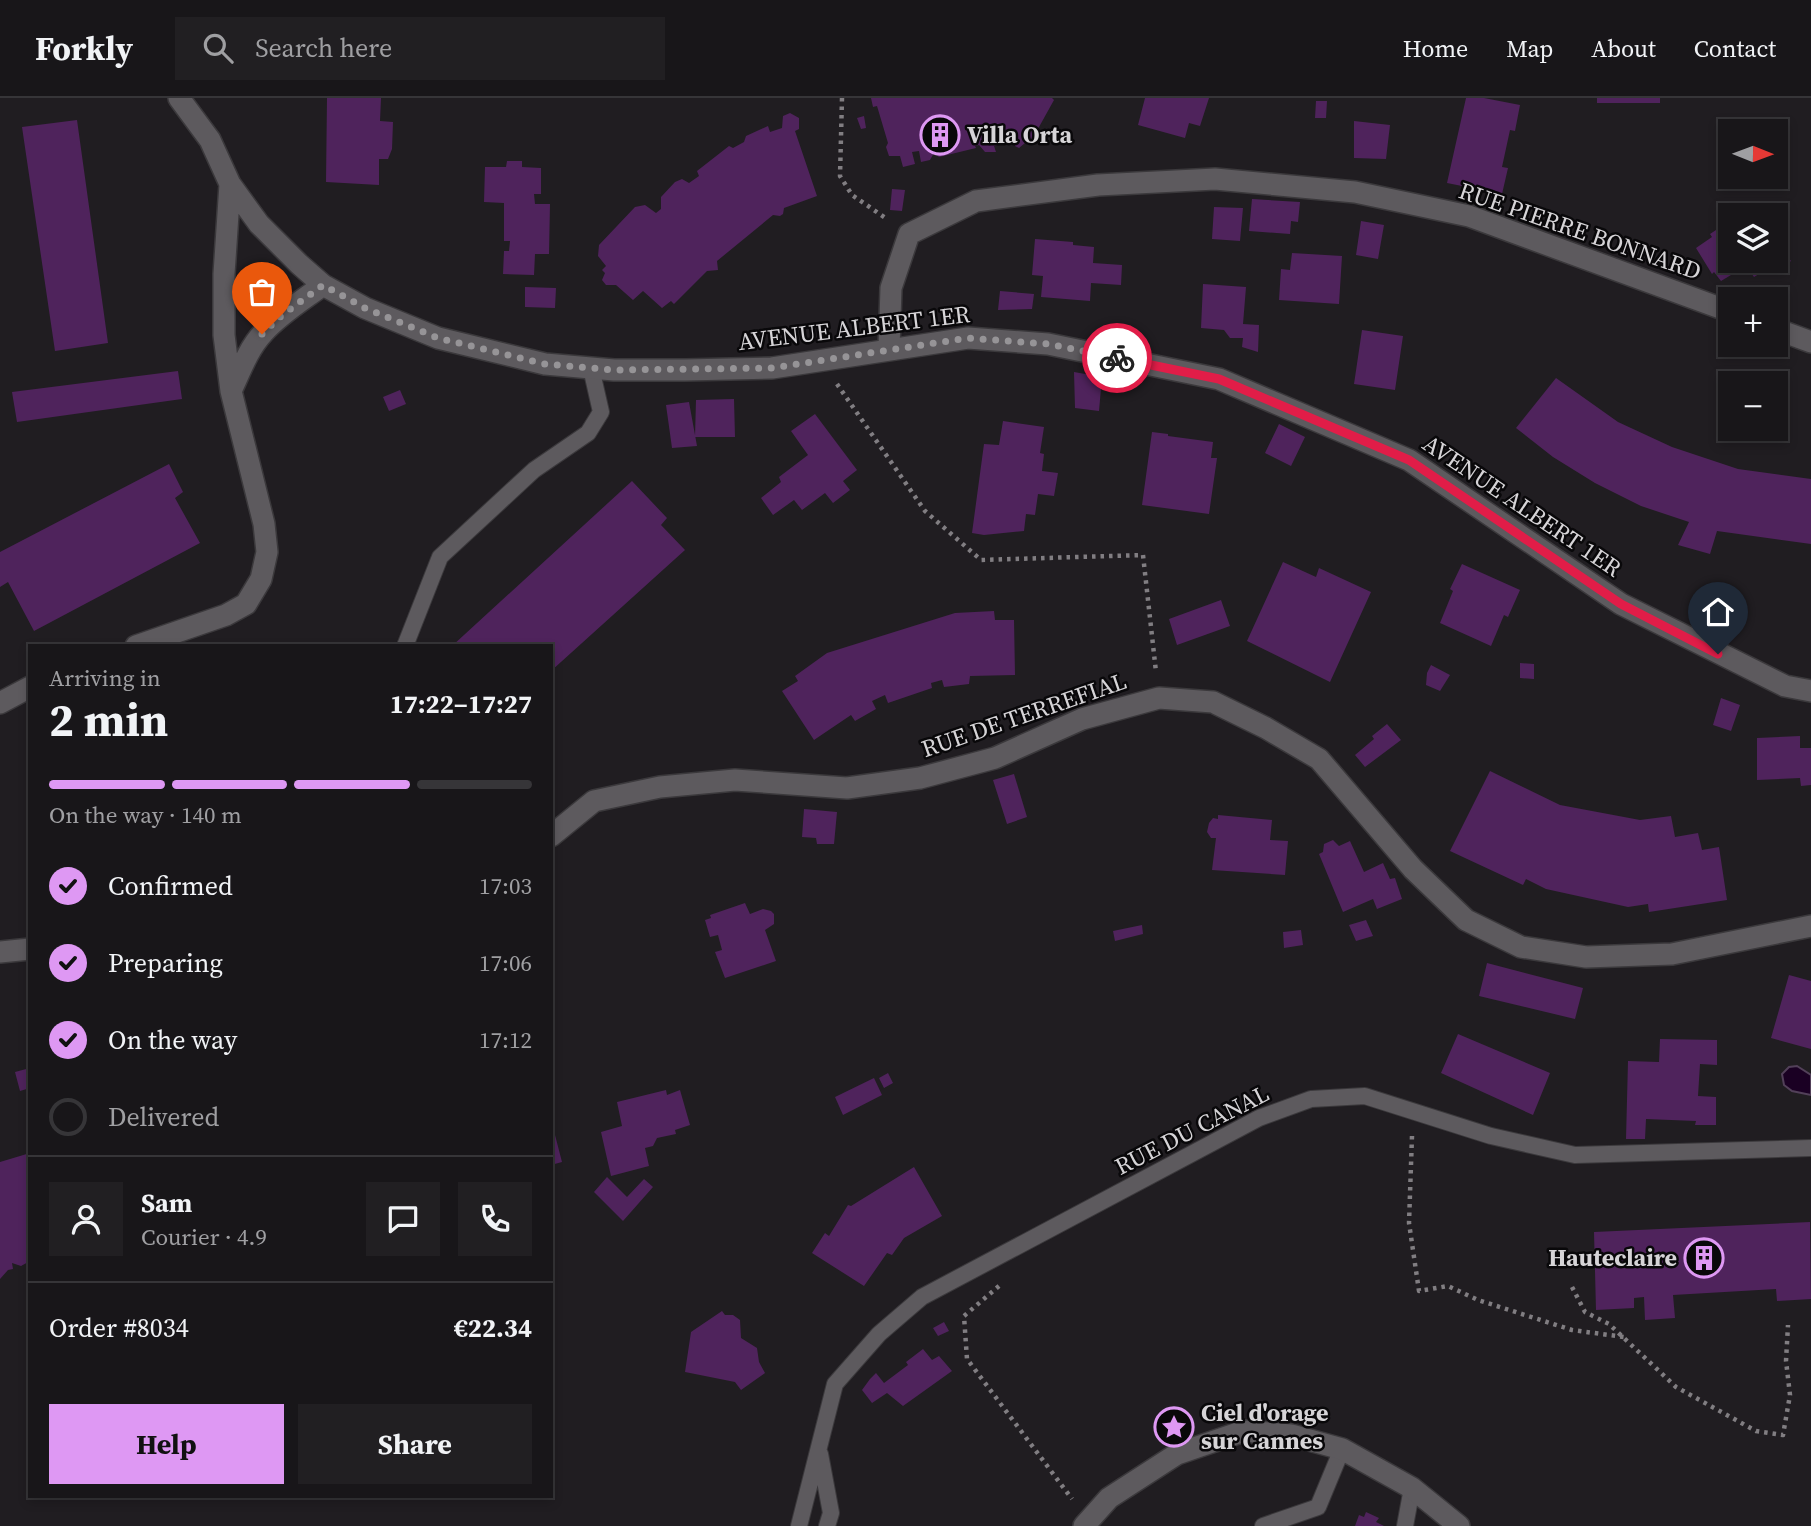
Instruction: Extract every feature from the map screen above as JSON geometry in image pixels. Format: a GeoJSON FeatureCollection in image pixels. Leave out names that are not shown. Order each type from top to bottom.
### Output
{"type":"FeatureCollection","features":[{"type":"Feature","properties":{"kind":"street","name":"AVENUE ALBERT 1ER"},"geometry":{"type":"LineString","coordinates":[[179,98],[210,141],[230,184],[259,224],[323,285],[365,308],[438,338],[545,364],[685,370],[772,368],[968,338],[1048,344],[1219,379],[1409,460],[1621,604],[1785,687],[1811,691]]}},
{"type":"Feature","properties":{"kind":"street","name":"RUE PIERRE BONNARD"},"geometry":{"type":"LineString","coordinates":[[909,234],[975,201],[1098,185],[1216,179],[1355,192],[1469,216],[1718,307]]}},
{"type":"Feature","properties":{"kind":"street"},"geometry":{"type":"LineString","coordinates":[[142,644],[226,615],[246,604],[261,579],[267,552],[264,524],[231,391],[224,335],[223,274],[230,184]]}},
{"type":"Feature","properties":{"kind":"street"},"geometry":{"type":"LineString","coordinates":[[889,349],[891,288],[909,234]]}},
{"type":"Feature","properties":{"kind":"street"},"geometry":{"type":"LineString","coordinates":[[231,391],[249,353],[262,334],[281,316],[323,285]]}},
{"type":"Feature","properties":{"kind":"street"},"geometry":{"type":"LineString","coordinates":[[1788,333],[1811,342]]}},
{"type":"Feature","properties":{"kind":"street"},"geometry":{"type":"LineString","coordinates":[[0,703],[28,688]]}},
{"type":"Feature","properties":{"kind":"street","name":"RUE DE TERREFIAL"},"geometry":{"type":"LineString","coordinates":[[553,834],[594,801],[660,787],[735,780],[848,788],[920,778],[995,758],[1082,719],[1159,698],[1213,702],[1266,728],[1319,759],[1413,869],[1466,920],[1521,947],[1586,957],[1672,954],[1811,926]]}},
{"type":"Feature","properties":{"kind":"street"},"geometry":{"type":"LineString","coordinates":[[0,952],[28,949]]}},
{"type":"Feature","properties":{"kind":"street"},"geometry":{"type":"LineString","coordinates":[[1086,1523],[1110,1498],[1177,1454],[1244,1431],[1291,1435],[1342,1450],[1412,1488],[1459,1526]]}},
{"type":"Feature","properties":{"kind":"lane"},"geometry":{"type":"LineString","coordinates":[[406,644],[440,557],[534,470],[587,433],[601,412],[591,368]]}},
{"type":"Feature","properties":{"kind":"lane","name":"RUE DU CANAL"},"geometry":{"type":"LineString","coordinates":[[799,1526],[835,1384],[879,1334],[922,1297],[1259,1118],[1311,1099],[1365,1096],[1491,1136],[1575,1155],[1811,1148]]}},
{"type":"Feature","properties":{"kind":"lane"},"geometry":{"type":"LineString","coordinates":[[819,1448],[831,1513],[827,1526]]}},
{"type":"Feature","properties":{"kind":"lane"},"geometry":{"type":"LineString","coordinates":[[1263,1526],[1318,1507],[1342,1450]]}},
{"type":"Feature","properties":{"kind":"lane"},"geometry":{"type":"LineString","coordinates":[[1405,1526],[1412,1488]]}},
{"type":"Feature","properties":{"kind":"path"},"geometry":{"type":"LineString","coordinates":[[842,98],[840,176],[852,195],[909,234]]}},
{"type":"Feature","properties":{"kind":"path"},"geometry":{"type":"LineString","coordinates":[[822,362],[925,511],[981,560],[1143,555],[1159,698]]}},
{"type":"Feature","properties":{"kind":"path"},"geometry":{"type":"LineString","coordinates":[[1413,1130],[1410,1149],[1409,1223],[1419,1291],[1448,1286],[1478,1300],[1572,1330],[1624,1337]]}},
{"type":"Feature","properties":{"kind":"path"},"geometry":{"type":"LineString","coordinates":[[984,1263],[1000,1285],[964,1316],[967,1359],[1086,1523]]}},
{"type":"Feature","properties":{"kind":"path"},"geometry":{"type":"LineString","coordinates":[[1572,1287],[1585,1312],[1609,1324],[1676,1387],[1756,1431],[1783,1435],[1790,1395],[1786,1361],[1788,1325]]}},
{"type":"Feature","properties":{"kind":"shaded area"},"geometry":{"type":"Polygon","coordinates":[[[1797,1066],[1811,1075],[1811,1095],[1792,1091],[1784,1085],[1782,1074],[1789,1067],[1797,1066]]]}},
{"type":"Feature","properties":{"kind":"building"},"geometry":{"type":"Polygon","coordinates":[[[327,98],[381,98],[380,121],[393,122],[392,149],[388,159],[379,159],[379,185],[326,182],[327,98]]]}},
{"type":"Feature","properties":{"kind":"building","name":"Villa Orta"},"geometry":{"type":"Polygon","coordinates":[[[871,98],[1054,100],[1029,145],[1025,143],[1019,148],[1015,146],[1015,138],[1001,129],[994,130],[998,145],[994,146],[996,152],[985,152],[979,145],[939,157],[934,153],[930,160],[921,162],[919,151],[912,152],[915,164],[903,167],[900,156],[889,156],[877,106],[873,107],[871,98]]]}},
{"type":"Feature","properties":{"kind":"building"},"geometry":{"type":"Polygon","coordinates":[[[1145,98],[1209,98],[1200,126],[1189,123],[1185,138],[1138,125],[1145,98]]]}},
{"type":"Feature","properties":{"kind":"building"},"geometry":{"type":"Polygon","coordinates":[[[1466,98],[1484,98],[1520,105],[1515,131],[1510,130],[1502,167],[1508,168],[1502,194],[1447,183],[1466,98]]]}},
{"type":"Feature","properties":{"kind":"building"},"geometry":{"type":"Polygon","coordinates":[[[1597,98],[1660,98],[1660,103],[1597,103],[1597,98]]]}},
{"type":"Feature","properties":{"kind":"building"},"geometry":{"type":"Polygon","coordinates":[[[1316,101],[1327,101],[1326,118],[1315,118],[1316,101]]]}},
{"type":"Feature","properties":{"kind":"building"},"geometry":{"type":"Polygon","coordinates":[[[790,113],[799,118],[799,129],[795,131],[817,196],[784,208],[780,216],[773,215],[717,261],[718,270],[707,271],[674,304],[671,301],[662,308],[643,291],[633,300],[616,285],[606,285],[602,280],[605,273],[602,270],[606,266],[598,256],[599,245],[635,207],[645,205],[656,213],[661,209],[661,197],[675,182],[682,179],[689,183],[699,176],[697,171],[729,146],[733,148],[744,142],[746,136],[768,126],[770,132],[782,128],[783,116],[790,113]]]}},
{"type":"Feature","properties":{"kind":"building"},"geometry":{"type":"Polygon","coordinates":[[[864,116],[866,128],[861,129],[857,118],[864,116]]]}},
{"type":"Feature","properties":{"kind":"building"},"geometry":{"type":"Polygon","coordinates":[[[77,120],[108,343],[55,351],[22,127],[77,120]]]}},
{"type":"Feature","properties":{"kind":"building"},"geometry":{"type":"Polygon","coordinates":[[[1354,121],[1390,125],[1386,159],[1354,158],[1354,121]]]}},
{"type":"Feature","properties":{"kind":"building"},"geometry":{"type":"Polygon","coordinates":[[[507,161],[522,161],[522,167],[541,168],[541,194],[534,194],[535,204],[550,204],[549,254],[535,254],[534,275],[503,274],[504,251],[509,251],[510,241],[504,241],[504,203],[484,202],[485,167],[506,167],[507,161]]]}},
{"type":"Feature","properties":{"kind":"building"},"geometry":{"type":"Polygon","coordinates":[[[892,189],[905,190],[902,211],[890,210],[892,189]]]}},
{"type":"Feature","properties":{"kind":"building"},"geometry":{"type":"Polygon","coordinates":[[[1252,199],[1300,202],[1298,222],[1291,221],[1290,234],[1249,231],[1252,199]]]}},
{"type":"Feature","properties":{"kind":"building"},"geometry":{"type":"Polygon","coordinates":[[[1214,207],[1243,208],[1240,241],[1212,239],[1214,207]]]}},
{"type":"Feature","properties":{"kind":"building"},"geometry":{"type":"Polygon","coordinates":[[[1361,221],[1384,225],[1378,259],[1356,255],[1361,221]]]}},
{"type":"Feature","properties":{"kind":"building"},"geometry":{"type":"Polygon","coordinates":[[[1718,229],[1718,273],[1734,273],[1721,281],[1714,272],[1712,274],[1696,248],[1712,237],[1710,234],[1718,229]]]}},
{"type":"Feature","properties":{"kind":"building"},"geometry":{"type":"Polygon","coordinates":[[[1035,239],[1073,242],[1073,245],[1094,247],[1093,263],[1122,265],[1121,285],[1091,283],[1090,301],[1041,297],[1043,276],[1032,275],[1035,239]]]}},
{"type":"Feature","properties":{"kind":"building"},"geometry":{"type":"Polygon","coordinates":[[[1292,253],[1342,256],[1339,304],[1279,300],[1281,269],[1290,270],[1292,253]]]}},
{"type":"Feature","properties":{"kind":"building"},"geometry":{"type":"Polygon","coordinates":[[[1203,284],[1246,287],[1243,324],[1259,325],[1258,352],[1242,347],[1243,338],[1230,338],[1224,330],[1201,328],[1203,284]]]}},
{"type":"Feature","properties":{"kind":"building"},"geometry":{"type":"Polygon","coordinates":[[[525,287],[556,288],[555,308],[525,307],[525,287]]]}},
{"type":"Feature","properties":{"kind":"building"},"geometry":{"type":"Polygon","coordinates":[[[1000,291],[1034,294],[1032,309],[998,310],[1000,291]]]}},
{"type":"Feature","properties":{"kind":"building"},"geometry":{"type":"Polygon","coordinates":[[[1362,330],[1403,336],[1395,390],[1354,384],[1362,330]]]}},
{"type":"Feature","properties":{"kind":"building"},"geometry":{"type":"Polygon","coordinates":[[[178,371],[182,399],[17,422],[12,392],[178,371]]]}},
{"type":"Feature","properties":{"kind":"building"},"geometry":{"type":"Polygon","coordinates":[[[1074,372],[1102,377],[1099,411],[1075,408],[1074,372]]]}},
{"type":"Feature","properties":{"kind":"building"},"geometry":{"type":"Polygon","coordinates":[[[1556,378],[1618,422],[1672,447],[1738,469],[1811,479],[1811,544],[1717,531],[1710,554],[1678,545],[1689,522],[1641,506],[1595,483],[1553,457],[1516,428],[1556,378]]]}},
{"type":"Feature","properties":{"kind":"building"},"geometry":{"type":"Polygon","coordinates":[[[400,390],[406,404],[389,411],[383,397],[400,390]]]}},
{"type":"Feature","properties":{"kind":"building"},"geometry":{"type":"Polygon","coordinates":[[[734,399],[735,437],[695,437],[696,400],[734,399]]]}},
{"type":"Feature","properties":{"kind":"building"},"geometry":{"type":"Polygon","coordinates":[[[689,402],[697,446],[672,448],[666,405],[689,402]]]}},
{"type":"Feature","properties":{"kind":"building"},"geometry":{"type":"Polygon","coordinates":[[[815,414],[857,470],[843,481],[850,490],[833,503],[825,493],[802,510],[794,500],[773,515],[761,498],[781,482],[779,477],[808,455],[791,431],[815,414]]]}},
{"type":"Feature","properties":{"kind":"building"},"geometry":{"type":"Polygon","coordinates":[[[1003,421],[1044,427],[1040,453],[1044,454],[1042,471],[1058,473],[1054,496],[1038,494],[1035,515],[1026,514],[1024,531],[984,535],[972,533],[984,444],[999,445],[1003,421]]]}},
{"type":"Feature","properties":{"kind":"building"},"geometry":{"type":"Polygon","coordinates":[[[1279,424],[1305,437],[1291,466],[1265,453],[1279,424]]]}},
{"type":"Feature","properties":{"kind":"building"},"geometry":{"type":"Polygon","coordinates":[[[1152,432],[1213,442],[1211,458],[1217,458],[1209,514],[1142,505],[1152,432]]]}},
{"type":"Feature","properties":{"kind":"building"},"geometry":{"type":"Polygon","coordinates":[[[169,464],[183,492],[175,498],[200,543],[34,631],[8,582],[0,587],[0,552],[169,464]]]}},
{"type":"Feature","properties":{"kind":"building"},"geometry":{"type":"Polygon","coordinates":[[[632,481],[667,518],[661,525],[685,550],[553,669],[553,644],[454,644],[632,481]]]}},
{"type":"Feature","properties":{"kind":"building"},"geometry":{"type":"Polygon","coordinates":[[[1283,562],[1316,577],[1319,568],[1371,592],[1330,682],[1247,641],[1283,562]]]}},
{"type":"Feature","properties":{"kind":"building"},"geometry":{"type":"Polygon","coordinates":[[[1462,564],[1520,590],[1508,617],[1504,615],[1491,646],[1440,623],[1453,591],[1450,589],[1462,564]]]}},
{"type":"Feature","properties":{"kind":"building"},"geometry":{"type":"Polygon","coordinates":[[[1221,600],[1230,626],[1177,645],[1169,619],[1221,600]]]}},
{"type":"Feature","properties":{"kind":"building"},"geometry":{"type":"Polygon","coordinates":[[[994,611],[995,620],[1014,620],[1015,675],[970,676],[969,684],[944,687],[942,680],[931,683],[932,688],[888,703],[885,695],[872,701],[876,709],[855,721],[851,715],[814,740],[782,691],[798,681],[795,676],[827,653],[955,613],[994,611]]]}},
{"type":"Feature","properties":{"kind":"building"},"geometry":{"type":"Polygon","coordinates":[[[1520,663],[1534,664],[1534,679],[1520,678],[1520,663]]]}},
{"type":"Feature","properties":{"kind":"building"},"geometry":{"type":"Polygon","coordinates":[[[1431,665],[1450,675],[1440,691],[1426,685],[1431,665]]]}},
{"type":"Feature","properties":{"kind":"building"},"geometry":{"type":"Polygon","coordinates":[[[1721,698],[1740,705],[1731,731],[1713,725],[1721,698]]]}},
{"type":"Feature","properties":{"kind":"building"},"geometry":{"type":"Polygon","coordinates":[[[1387,724],[1401,740],[1365,767],[1355,755],[1387,724]]]}},
{"type":"Feature","properties":{"kind":"building"},"geometry":{"type":"Polygon","coordinates":[[[1800,736],[1800,748],[1811,748],[1811,785],[1801,786],[1800,778],[1757,780],[1757,738],[1800,736]]]}},
{"type":"Feature","properties":{"kind":"building"},"geometry":{"type":"Polygon","coordinates":[[[1490,771],[1560,805],[1640,820],[1671,816],[1675,837],[1698,833],[1702,850],[1719,847],[1727,900],[1649,912],[1648,904],[1628,907],[1546,889],[1526,879],[1523,885],[1450,851],[1490,771]]]}},
{"type":"Feature","properties":{"kind":"building"},"geometry":{"type":"Polygon","coordinates":[[[1014,774],[1027,817],[1007,824],[993,780],[1014,774]]]}},
{"type":"Feature","properties":{"kind":"building"},"geometry":{"type":"Polygon","coordinates":[[[804,809],[837,812],[834,844],[817,844],[816,838],[802,837],[804,809]]]}},
{"type":"Feature","properties":{"kind":"building"},"geometry":{"type":"Polygon","coordinates":[[[1218,815],[1272,820],[1270,840],[1288,841],[1285,875],[1212,870],[1216,838],[1211,838],[1207,832],[1209,823],[1213,818],[1218,819],[1218,815]]]}},
{"type":"Feature","properties":{"kind":"building"},"geometry":{"type":"Polygon","coordinates":[[[1333,840],[1339,846],[1350,841],[1364,872],[1383,863],[1390,879],[1395,878],[1402,899],[1377,909],[1373,899],[1343,912],[1319,854],[1323,852],[1324,844],[1333,840]]]}},
{"type":"Feature","properties":{"kind":"building"},"geometry":{"type":"Polygon","coordinates":[[[745,903],[750,914],[763,909],[774,914],[774,924],[765,930],[776,961],[725,978],[715,952],[722,950],[718,935],[710,937],[705,920],[711,918],[710,915],[745,903]]]}},
{"type":"Feature","properties":{"kind":"building"},"geometry":{"type":"Polygon","coordinates":[[[1366,920],[1373,936],[1356,941],[1349,925],[1366,920]]]}},
{"type":"Feature","properties":{"kind":"building"},"geometry":{"type":"Polygon","coordinates":[[[1142,925],[1143,934],[1115,941],[1113,931],[1142,925]]]}},
{"type":"Feature","properties":{"kind":"building"},"geometry":{"type":"Polygon","coordinates":[[[1301,930],[1303,945],[1284,948],[1283,932],[1301,930]]]}},
{"type":"Feature","properties":{"kind":"building"},"geometry":{"type":"Polygon","coordinates":[[[1487,963],[1583,988],[1575,1019],[1479,996],[1487,963]]]}},
{"type":"Feature","properties":{"kind":"building"},"geometry":{"type":"Polygon","coordinates":[[[1789,975],[1811,981],[1811,1049],[1771,1038],[1789,975]]]}},
{"type":"Feature","properties":{"kind":"building"},"geometry":{"type":"Polygon","coordinates":[[[1458,1034],[1550,1073],[1533,1115],[1441,1073],[1458,1034]]]}},
{"type":"Feature","properties":{"kind":"building"},"geometry":{"type":"Polygon","coordinates":[[[1660,1039],[1717,1040],[1717,1065],[1700,1064],[1698,1096],[1716,1097],[1716,1125],[1695,1125],[1696,1121],[1646,1119],[1645,1139],[1626,1139],[1628,1061],[1659,1062],[1660,1039]]]}},
{"type":"Feature","properties":{"kind":"building"},"geometry":{"type":"Polygon","coordinates":[[[28,1069],[28,1089],[20,1091],[15,1072],[28,1069]]]}},
{"type":"Feature","properties":{"kind":"building"},"geometry":{"type":"Polygon","coordinates":[[[888,1073],[893,1083],[884,1088],[879,1078],[888,1073]]]}},
{"type":"Feature","properties":{"kind":"building"},"geometry":{"type":"Polygon","coordinates":[[[874,1078],[882,1095],[843,1115],[835,1097],[874,1078]]]}},
{"type":"Feature","properties":{"kind":"building"},"geometry":{"type":"Polygon","coordinates":[[[666,1090],[667,1095],[680,1090],[690,1125],[675,1130],[676,1134],[657,1138],[653,1146],[645,1148],[649,1166],[611,1176],[601,1132],[622,1126],[617,1102],[666,1090]]]}},
{"type":"Feature","properties":{"kind":"building"},"geometry":{"type":"Polygon","coordinates":[[[553,1136],[562,1162],[553,1164],[553,1136]]]}},
{"type":"Feature","properties":{"kind":"building"},"geometry":{"type":"Polygon","coordinates":[[[28,1154],[28,1262],[21,1266],[12,1263],[13,1269],[8,1270],[0,1279],[0,1162],[28,1154]]]}},
{"type":"Feature","properties":{"kind":"building"},"geometry":{"type":"Polygon","coordinates":[[[914,1167],[942,1216],[904,1238],[892,1255],[887,1253],[864,1286],[812,1253],[825,1233],[829,1236],[848,1205],[851,1206],[914,1167]]]}},
{"type":"Feature","properties":{"kind":"building"},"geometry":{"type":"Polygon","coordinates":[[[607,1177],[627,1197],[644,1179],[653,1187],[623,1221],[594,1192],[607,1177]]]}},
{"type":"Feature","properties":{"kind":"building","name":"Hauteclaire"},"geometry":{"type":"Polygon","coordinates":[[[1810,1222],[1811,1299],[1777,1301],[1776,1289],[1673,1295],[1675,1318],[1645,1320],[1644,1297],[1634,1298],[1634,1308],[1596,1310],[1594,1232],[1810,1222]]]}},
{"type":"Feature","properties":{"kind":"building"},"geometry":{"type":"Polygon","coordinates":[[[722,1311],[725,1315],[733,1315],[740,1320],[741,1338],[757,1348],[759,1362],[765,1373],[741,1390],[735,1382],[685,1372],[691,1332],[722,1311]]]}},
{"type":"Feature","properties":{"kind":"building"},"geometry":{"type":"Polygon","coordinates":[[[944,1322],[949,1331],[938,1336],[933,1328],[944,1322]]]}},
{"type":"Feature","properties":{"kind":"building"},"geometry":{"type":"Polygon","coordinates":[[[923,1349],[932,1360],[939,1356],[952,1371],[903,1406],[887,1393],[872,1403],[862,1390],[870,1379],[876,1373],[884,1383],[908,1365],[906,1362],[923,1349]]]}},
{"type":"Feature","properties":{"kind":"building"},"geometry":{"type":"Polygon","coordinates":[[[1366,1512],[1379,1518],[1376,1522],[1384,1526],[1355,1526],[1359,1515],[1364,1517],[1366,1512]]]}},
{"type":"Feature","properties":{"kind":"way so far"},"geometry":{"type":"LineString","coordinates":[[262,334],[281,316],[323,285],[365,308],[438,338],[545,364],[614,370],[772,368],[968,338],[1048,344],[1117,358]]}},
{"type":"Feature","properties":{"kind":"place","name":"Villa Orta"},"geometry":{"type":"Point","coordinates":[940,135]}},
{"type":"Feature","properties":{"kind":"place","name":"Hauteclaire"},"geometry":{"type":"Point","coordinates":[1704,1258]}},
{"type":"Feature","properties":{"kind":"place","name":"Ciel d'orage sur Cannes"},"geometry":{"type":"Point","coordinates":[1174,1427]}},
{"type":"Feature","properties":{"kind":"route"},"geometry":{"type":"LineString","coordinates":[[1117,358],[1219,379],[1409,460],[1621,604],[1718,654]]}}]}
